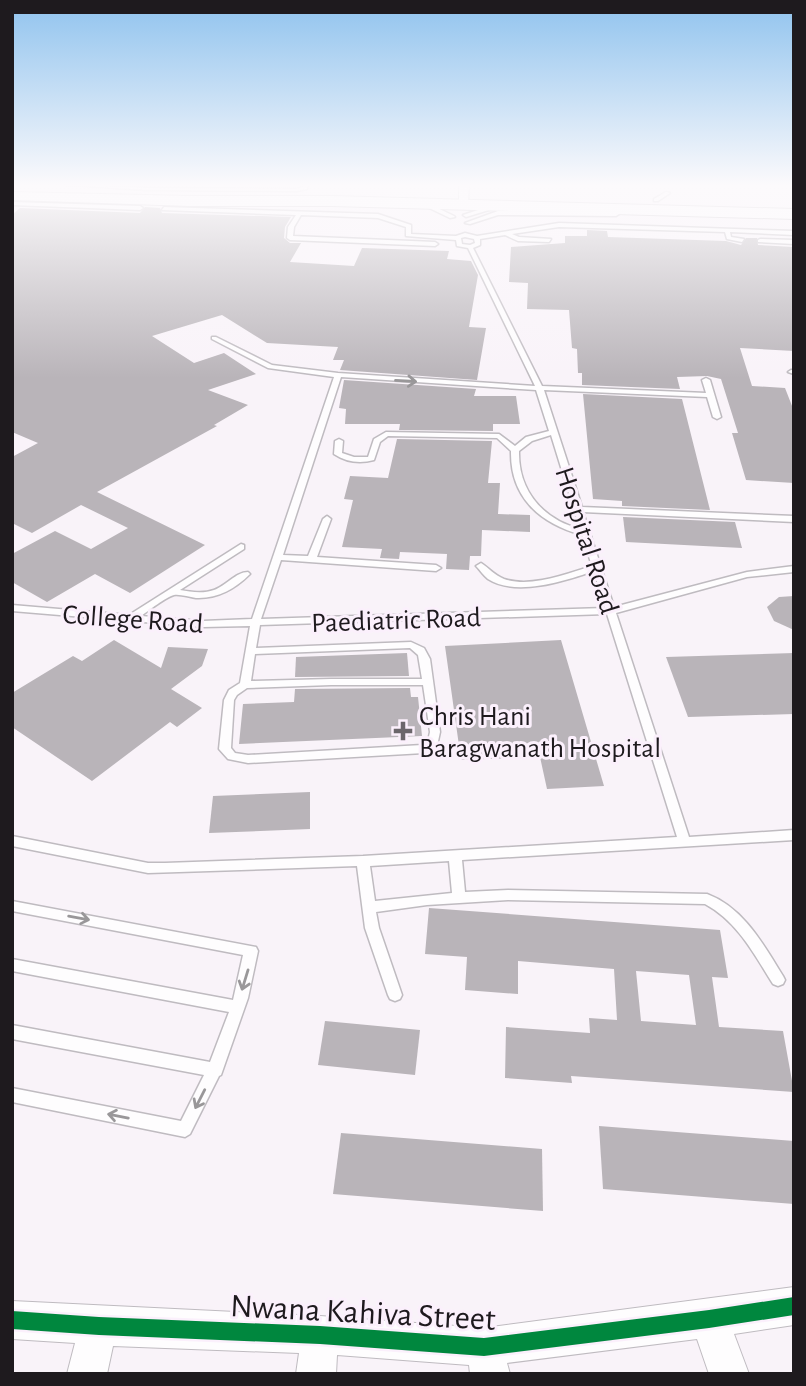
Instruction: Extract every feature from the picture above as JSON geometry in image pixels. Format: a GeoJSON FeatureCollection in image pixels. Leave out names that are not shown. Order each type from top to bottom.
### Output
{"type":"FeatureCollection","features":[{"type":"Feature","properties":{"kind":"street","name":"Nwana Kahiva Street"},"geometry":{"type":"LineString","coordinates":[[12,1320],[320,1335],[487,1361],[709,1319],[794,1306]]}},
{"type":"Feature","properties":{"kind":"street"},"geometry":{"type":"LineString","coordinates":[[709,1319],[729,1374]]}},
{"type":"Feature","properties":{"kind":"street"},"geometry":{"type":"LineString","coordinates":[[88,1374],[99,1326]]}},
{"type":"Feature","properties":{"kind":"street"},"geometry":{"type":"LineString","coordinates":[[316,1374],[320,1335]]}},
{"type":"Feature","properties":{"kind":"lane","name":"Hospital Road"},"geometry":{"type":"LineString","coordinates":[[471,249],[539,387],[685,842]]}},
{"type":"Feature","properties":{"kind":"lane"},"geometry":{"type":"LineString","coordinates":[[214,338],[270,367],[338,375],[710,395]]}},
{"type":"Feature","properties":{"kind":"lane"},"geometry":{"type":"LineString","coordinates":[[246,685],[255,624],[338,375]]}},
{"type":"Feature","properties":{"kind":"lane"},"geometry":{"type":"LineString","coordinates":[[706,380],[717,417]]}},
{"type":"Feature","properties":{"kind":"lane"},"geometry":{"type":"LineString","coordinates":[[339,441],[338,454],[344,458],[366,460],[371,458],[380,437],[399,432],[490,434],[503,438],[515,450],[518,481],[528,501],[568,528],[586,533]]}},
{"type":"Feature","properties":{"kind":"lane"},"geometry":{"type":"LineString","coordinates":[[515,450],[529,439],[553,432]]}},
{"type":"Feature","properties":{"kind":"lane"},"geometry":{"type":"LineString","coordinates":[[578,509],[794,519]]}},
{"type":"Feature","properties":{"kind":"lane"},"geometry":{"type":"LineString","coordinates":[[312,559],[327,519]]}},
{"type":"Feature","properties":{"kind":"lane"},"geometry":{"type":"LineString","coordinates":[[129,619],[241,547]]}},
{"type":"Feature","properties":{"kind":"lane"},"geometry":{"type":"LineString","coordinates":[[277,556],[436,568]]}},
{"type":"Feature","properties":{"kind":"lane"},"geometry":{"type":"LineString","coordinates":[[481,566],[486,575],[496,580],[529,584],[567,578],[597,567]]}},
{"type":"Feature","properties":{"kind":"lane","name":"Paediatric Road"},"geometry":{"type":"LineString","coordinates":[[255,624],[611,611],[661,601],[753,573],[794,569]]}},
{"type":"Feature","properties":{"kind":"lane"},"geometry":{"type":"LineString","coordinates":[[171,592],[213,595],[224,591],[245,574]]}},
{"type":"Feature","properties":{"kind":"lane","name":"College Road"},"geometry":{"type":"LineString","coordinates":[[12,608],[203,624],[255,624]]}},
{"type":"Feature","properties":{"kind":"lane"},"geometry":{"type":"LineString","coordinates":[[251,651],[411,645],[421,648],[424,652],[435,732],[433,743],[424,750],[248,759],[232,756],[225,749],[229,700],[233,693],[246,685],[428,682]]}},
{"type":"Feature","properties":{"kind":"lane"},"geometry":{"type":"LineString","coordinates":[[12,841],[148,868],[363,861],[794,835]]}},
{"type":"Feature","properties":{"kind":"lane"},"geometry":{"type":"LineString","coordinates":[[455,855],[459,899]]}},
{"type":"Feature","properties":{"kind":"lane"},"geometry":{"type":"LineString","coordinates":[[363,861],[372,928],[395,995]]}},
{"type":"Feature","properties":{"kind":"lane"},"geometry":{"type":"LineString","coordinates":[[369,907],[508,895],[707,899],[722,906],[737,918],[778,980]]}},
{"type":"Feature","properties":{"kind":"lane"},"geometry":{"type":"LineString","coordinates":[[12,906],[251,951],[248,974],[216,1070],[185,1129],[12,1095]]}},
{"type":"Feature","properties":{"kind":"lane"},"geometry":{"type":"LineString","coordinates":[[12,965],[236,1007]]}},
{"type":"Feature","properties":{"kind":"lane"},"geometry":{"type":"LineString","coordinates":[[12,1032],[216,1070]]}},
{"type":"Feature","properties":{"kind":"building"},"geometry":{"type":"Polygon","coordinates":[[[12,249],[298,249],[290,262],[354,266],[362,249],[449,251],[447,259],[471,261],[478,275],[469,327],[486,328],[477,380],[340,370],[344,360],[333,360],[338,347],[267,343],[222,315],[152,336],[194,363],[224,353],[256,374],[208,390],[248,405],[214,425],[217,426],[97,492],[205,545],[130,593],[95,574],[47,602],[12,582],[12,554],[55,531],[91,549],[128,528],[81,505],[32,533],[12,523],[12,457],[38,443],[12,432],[12,249]]]}},
{"type":"Feature","properties":{"kind":"building"},"geometry":{"type":"Polygon","coordinates":[[[511,249],[794,249],[794,351],[740,348],[752,386],[785,388],[794,411],[794,483],[746,480],[732,433],[738,433],[721,379],[707,376],[677,377],[680,389],[582,385],[582,373],[578,373],[577,349],[572,348],[569,310],[527,309],[528,283],[509,282],[511,249]]]}},
{"type":"Feature","properties":{"kind":"building"},"geometry":{"type":"Polygon","coordinates":[[[344,380],[476,389],[474,396],[516,396],[520,424],[493,424],[493,431],[399,430],[400,424],[345,424],[346,409],[339,408],[344,380]]]}},
{"type":"Feature","properties":{"kind":"building"},"geometry":{"type":"Polygon","coordinates":[[[583,394],[682,399],[710,510],[622,506],[622,501],[593,499],[583,394]]]}},
{"type":"Feature","properties":{"kind":"building"},"geometry":{"type":"Polygon","coordinates":[[[397,439],[492,441],[488,483],[500,483],[498,514],[530,515],[530,532],[482,530],[481,556],[470,556],[469,570],[446,569],[447,554],[400,552],[399,559],[380,558],[382,549],[342,547],[353,500],[344,499],[350,476],[388,478],[397,439]]]}},
{"type":"Feature","properties":{"kind":"building"},"geometry":{"type":"Polygon","coordinates":[[[623,517],[735,522],[742,548],[626,542],[623,517]]]}},
{"type":"Feature","properties":{"kind":"building"},"geometry":{"type":"Polygon","coordinates":[[[794,596],[794,630],[774,621],[767,607],[779,597],[794,596]]]}},
{"type":"Feature","properties":{"kind":"building"},"geometry":{"type":"Polygon","coordinates":[[[114,640],[161,668],[168,647],[208,649],[202,666],[171,689],[202,708],[177,727],[170,722],[92,781],[12,727],[12,693],[73,656],[82,661],[114,640]]]}},
{"type":"Feature","properties":{"kind":"building"},"geometry":{"type":"Polygon","coordinates":[[[561,640],[604,786],[547,789],[540,757],[461,760],[445,646],[561,640]]]}},
{"type":"Feature","properties":{"kind":"building"},"geometry":{"type":"Polygon","coordinates":[[[407,653],[409,676],[295,677],[296,657],[407,653]]]}},
{"type":"Feature","properties":{"kind":"building"},"geometry":{"type":"Polygon","coordinates":[[[794,653],[794,714],[688,717],[666,657],[794,653]]]}},
{"type":"Feature","properties":{"kind":"building"},"geometry":{"type":"Polygon","coordinates":[[[410,688],[411,697],[418,697],[422,736],[239,744],[243,704],[294,702],[295,689],[410,688]]]}},
{"type":"Feature","properties":{"kind":"building"},"geometry":{"type":"Polygon","coordinates":[[[310,792],[310,829],[209,833],[213,796],[310,792]]]}},
{"type":"Feature","properties":{"kind":"building"},"geometry":{"type":"Polygon","coordinates":[[[429,908],[720,930],[728,978],[712,977],[719,1027],[783,1031],[794,1092],[571,1076],[572,1083],[505,1078],[506,1027],[590,1033],[589,1018],[617,1020],[614,969],[518,961],[518,994],[465,990],[467,957],[425,954],[429,908]],[[636,971],[641,1021],[696,1025],[689,975],[636,971]]]}},
{"type":"Feature","properties":{"kind":"building"},"geometry":{"type":"Polygon","coordinates":[[[325,1021],[420,1030],[415,1075],[318,1065],[325,1021]]]}},
{"type":"Feature","properties":{"kind":"building"},"geometry":{"type":"Polygon","coordinates":[[[599,1126],[794,1141],[794,1204],[603,1189],[599,1126]]]}},
{"type":"Feature","properties":{"kind":"building"},"geometry":{"type":"Polygon","coordinates":[[[341,1133],[542,1149],[543,1211],[333,1194],[341,1133]]]}},
{"type":"Feature","properties":{"kind":"cycle path"},"geometry":{"type":"LineString","coordinates":[[12,1320],[320,1335],[484,1347],[794,1306]]}},
{"type":"Feature","properties":{"kind":"place","name":"Chris Hani Baragwanath Hospital"},"geometry":{"type":"Point","coordinates":[403,731]}}]}
